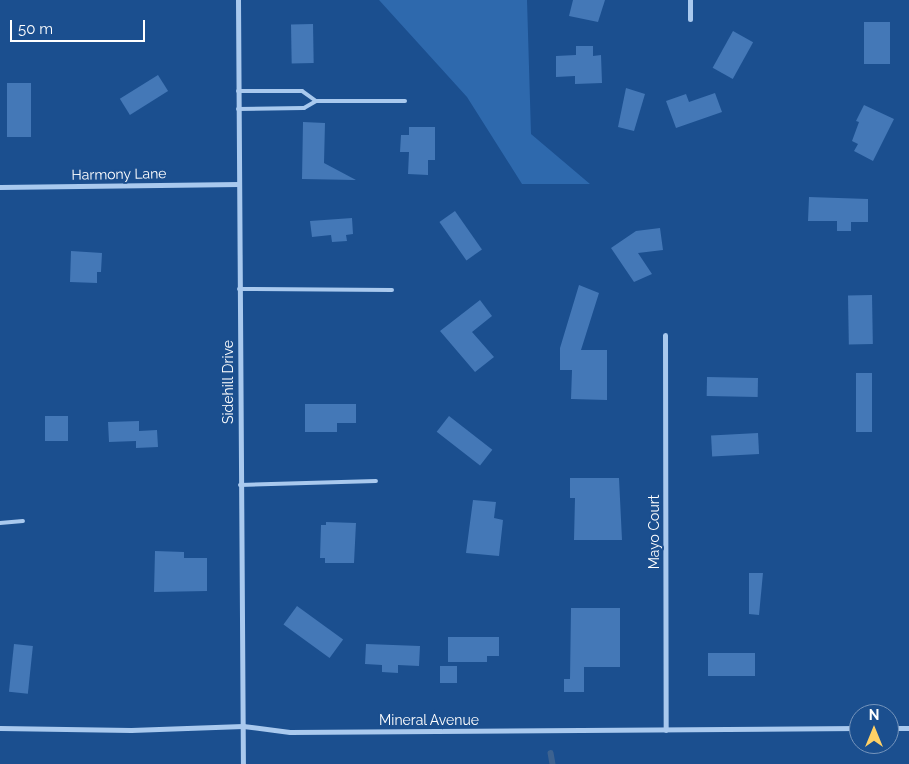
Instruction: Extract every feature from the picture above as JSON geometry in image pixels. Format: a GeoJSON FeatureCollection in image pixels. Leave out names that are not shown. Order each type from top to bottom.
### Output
{"type":"FeatureCollection","features":[{"type":"Feature","properties":{"kind":"street","name":"Sidehill Drive"},"geometry":{"type":"LineString","coordinates":[[238,0],[242,764]]}},
{"type":"Feature","properties":{"kind":"street"},"geometry":{"type":"LineString","coordinates":[[690,0],[690,19]]}},
{"type":"Feature","properties":{"kind":"street","name":"Harmony Lane"},"geometry":{"type":"LineString","coordinates":[[0,188],[239,184]]}},
{"type":"Feature","properties":{"kind":"street","name":"Mayo Court"},"geometry":{"type":"LineString","coordinates":[[665,335],[666,730]]}},
{"type":"Feature","properties":{"kind":"street","name":"Mineral Avenue"},"geometry":{"type":"LineString","coordinates":[[0,728],[131,730],[243,726],[290,732],[849,728]]}},
{"type":"Feature","properties":{"kind":"lane"},"geometry":{"type":"LineString","coordinates":[[238,91],[302,92],[316,101]]}},
{"type":"Feature","properties":{"kind":"lane"},"geometry":{"type":"LineString","coordinates":[[238,109],[304,108],[316,101],[405,101]]}},
{"type":"Feature","properties":{"kind":"lane"},"geometry":{"type":"LineString","coordinates":[[239,289],[392,290]]}},
{"type":"Feature","properties":{"kind":"lane"},"geometry":{"type":"LineString","coordinates":[[240,485],[376,480]]}},
{"type":"Feature","properties":{"kind":"lane"},"geometry":{"type":"LineString","coordinates":[[0,523],[23,521]]}},
{"type":"Feature","properties":{"kind":"shaded area"},"geometry":{"type":"Polygon","coordinates":[[[379,0],[527,0],[531,134],[590,184],[522,184],[467,97],[379,0]]]}},
{"type":"Feature","properties":{"kind":"building"},"geometry":{"type":"Polygon","coordinates":[[[573,0],[605,0],[598,22],[569,16],[573,0]]]}},
{"type":"Feature","properties":{"kind":"building"},"geometry":{"type":"Polygon","coordinates":[[[864,22],[890,22],[890,64],[864,64],[864,22]]]}},
{"type":"Feature","properties":{"kind":"building"},"geometry":{"type":"Polygon","coordinates":[[[291,24],[313,24],[314,63],[292,63],[291,24]]]}},
{"type":"Feature","properties":{"kind":"building"},"geometry":{"type":"Polygon","coordinates":[[[733,31],[753,42],[733,79],[713,68],[733,31]]]}},
{"type":"Feature","properties":{"kind":"building"},"geometry":{"type":"Polygon","coordinates":[[[576,46],[593,46],[593,56],[601,55],[602,83],[575,84],[575,76],[556,77],[556,56],[576,55],[576,46]]]}},
{"type":"Feature","properties":{"kind":"building"},"geometry":{"type":"Polygon","coordinates":[[[158,75],[168,91],[130,115],[120,99],[158,75]]]}},
{"type":"Feature","properties":{"kind":"building"},"geometry":{"type":"Polygon","coordinates":[[[7,83],[31,83],[31,137],[7,137],[7,83]]]}},
{"type":"Feature","properties":{"kind":"building"},"geometry":{"type":"Polygon","coordinates":[[[626,88],[645,94],[634,131],[618,127],[626,88]]]}},
{"type":"Feature","properties":{"kind":"building"},"geometry":{"type":"Polygon","coordinates":[[[715,93],[722,112],[676,128],[666,101],[686,94],[689,102],[715,93]]]}},
{"type":"Feature","properties":{"kind":"building"},"geometry":{"type":"Polygon","coordinates":[[[864,105],[894,119],[873,161],[854,151],[858,144],[852,141],[859,122],[856,121],[864,105]]]}},
{"type":"Feature","properties":{"kind":"building"},"geometry":{"type":"Polygon","coordinates":[[[303,122],[325,123],[324,163],[356,180],[302,179],[303,122]]]}},
{"type":"Feature","properties":{"kind":"building"},"geometry":{"type":"Polygon","coordinates":[[[409,127],[435,127],[435,160],[428,160],[428,175],[408,174],[409,152],[400,152],[401,135],[409,135],[409,127]]]}},
{"type":"Feature","properties":{"kind":"building"},"geometry":{"type":"Polygon","coordinates":[[[809,197],[868,199],[868,222],[851,222],[851,231],[837,231],[837,221],[808,221],[809,197]]]}},
{"type":"Feature","properties":{"kind":"building"},"geometry":{"type":"Polygon","coordinates":[[[455,211],[482,250],[466,260],[439,222],[455,211]]]}},
{"type":"Feature","properties":{"kind":"building"},"geometry":{"type":"Polygon","coordinates":[[[352,218],[353,234],[346,235],[347,241],[332,242],[331,235],[312,237],[310,221],[352,218]]]}},
{"type":"Feature","properties":{"kind":"building"},"geometry":{"type":"Polygon","coordinates":[[[660,228],[663,250],[638,253],[652,274],[634,282],[611,248],[636,231],[660,228]]]}},
{"type":"Feature","properties":{"kind":"building"},"geometry":{"type":"Polygon","coordinates":[[[71,251],[102,253],[101,272],[97,272],[97,283],[70,282],[71,251]]]}},
{"type":"Feature","properties":{"kind":"building"},"geometry":{"type":"Polygon","coordinates":[[[579,285],[599,293],[581,350],[607,350],[607,400],[571,399],[572,370],[560,370],[560,348],[579,285]]]}},
{"type":"Feature","properties":{"kind":"building"},"geometry":{"type":"Polygon","coordinates":[[[848,295],[872,295],[873,344],[849,344],[848,295]]]}},
{"type":"Feature","properties":{"kind":"building"},"geometry":{"type":"Polygon","coordinates":[[[480,300],[492,316],[472,332],[494,357],[475,372],[440,331],[480,300]]]}},
{"type":"Feature","properties":{"kind":"building"},"geometry":{"type":"Polygon","coordinates":[[[856,373],[872,373],[872,432],[856,432],[856,373]]]}},
{"type":"Feature","properties":{"kind":"building"},"geometry":{"type":"Polygon","coordinates":[[[707,377],[758,378],[758,397],[707,396],[707,377]]]}},
{"type":"Feature","properties":{"kind":"building"},"geometry":{"type":"Polygon","coordinates":[[[305,404],[356,404],[356,423],[337,423],[337,432],[305,432],[305,404]]]}},
{"type":"Feature","properties":{"kind":"building"},"geometry":{"type":"Polygon","coordinates":[[[45,416],[68,416],[68,441],[45,441],[45,416]]]}},
{"type":"Feature","properties":{"kind":"building"},"geometry":{"type":"Polygon","coordinates":[[[449,416],[492,450],[480,466],[437,432],[449,416]]]}},
{"type":"Feature","properties":{"kind":"building"},"geometry":{"type":"Polygon","coordinates":[[[139,421],[139,431],[157,430],[158,447],[136,448],[136,441],[109,442],[108,422],[139,421]]]}},
{"type":"Feature","properties":{"kind":"building"},"geometry":{"type":"Polygon","coordinates":[[[758,433],[759,454],[712,456],[711,435],[758,433]]]}},
{"type":"Feature","properties":{"kind":"building"},"geometry":{"type":"Polygon","coordinates":[[[570,478],[619,478],[622,540],[574,540],[575,498],[570,498],[570,478]]]}},
{"type":"Feature","properties":{"kind":"building"},"geometry":{"type":"Polygon","coordinates":[[[473,500],[496,502],[494,518],[503,520],[499,556],[466,553],[473,500]]]}},
{"type":"Feature","properties":{"kind":"building"},"geometry":{"type":"Polygon","coordinates":[[[326,522],[356,523],[354,563],[325,563],[325,558],[320,558],[321,525],[326,525],[326,522]]]}},
{"type":"Feature","properties":{"kind":"building"},"geometry":{"type":"Polygon","coordinates":[[[155,551],[184,552],[184,558],[207,558],[207,591],[154,592],[155,551]]]}},
{"type":"Feature","properties":{"kind":"building"},"geometry":{"type":"Polygon","coordinates":[[[749,573],[763,573],[759,615],[749,614],[749,573]]]}},
{"type":"Feature","properties":{"kind":"building"},"geometry":{"type":"Polygon","coordinates":[[[297,606],[343,640],[330,658],[283,625],[297,606]]]}},
{"type":"Feature","properties":{"kind":"building"},"geometry":{"type":"Polygon","coordinates":[[[571,608],[620,608],[620,667],[584,667],[584,692],[564,692],[564,679],[570,679],[571,608]]]}},
{"type":"Feature","properties":{"kind":"building"},"geometry":{"type":"Polygon","coordinates":[[[448,637],[499,637],[499,656],[487,656],[487,662],[448,662],[448,637]]]}},
{"type":"Feature","properties":{"kind":"building"},"geometry":{"type":"Polygon","coordinates":[[[14,644],[33,646],[28,694],[9,692],[14,644]]]}},
{"type":"Feature","properties":{"kind":"building"},"geometry":{"type":"Polygon","coordinates":[[[366,644],[420,646],[419,666],[398,665],[398,673],[382,672],[382,665],[365,664],[366,644]]]}},
{"type":"Feature","properties":{"kind":"building"},"geometry":{"type":"Polygon","coordinates":[[[708,653],[755,653],[755,676],[708,676],[708,653]]]}},
{"type":"Feature","properties":{"kind":"building"},"geometry":{"type":"Polygon","coordinates":[[[440,666],[457,666],[457,683],[440,683],[440,666]]]}},
{"type":"Feature","properties":{"kind":"waterway"},"geometry":{"type":"LineString","coordinates":[[551,753],[553,764]]}}]}
